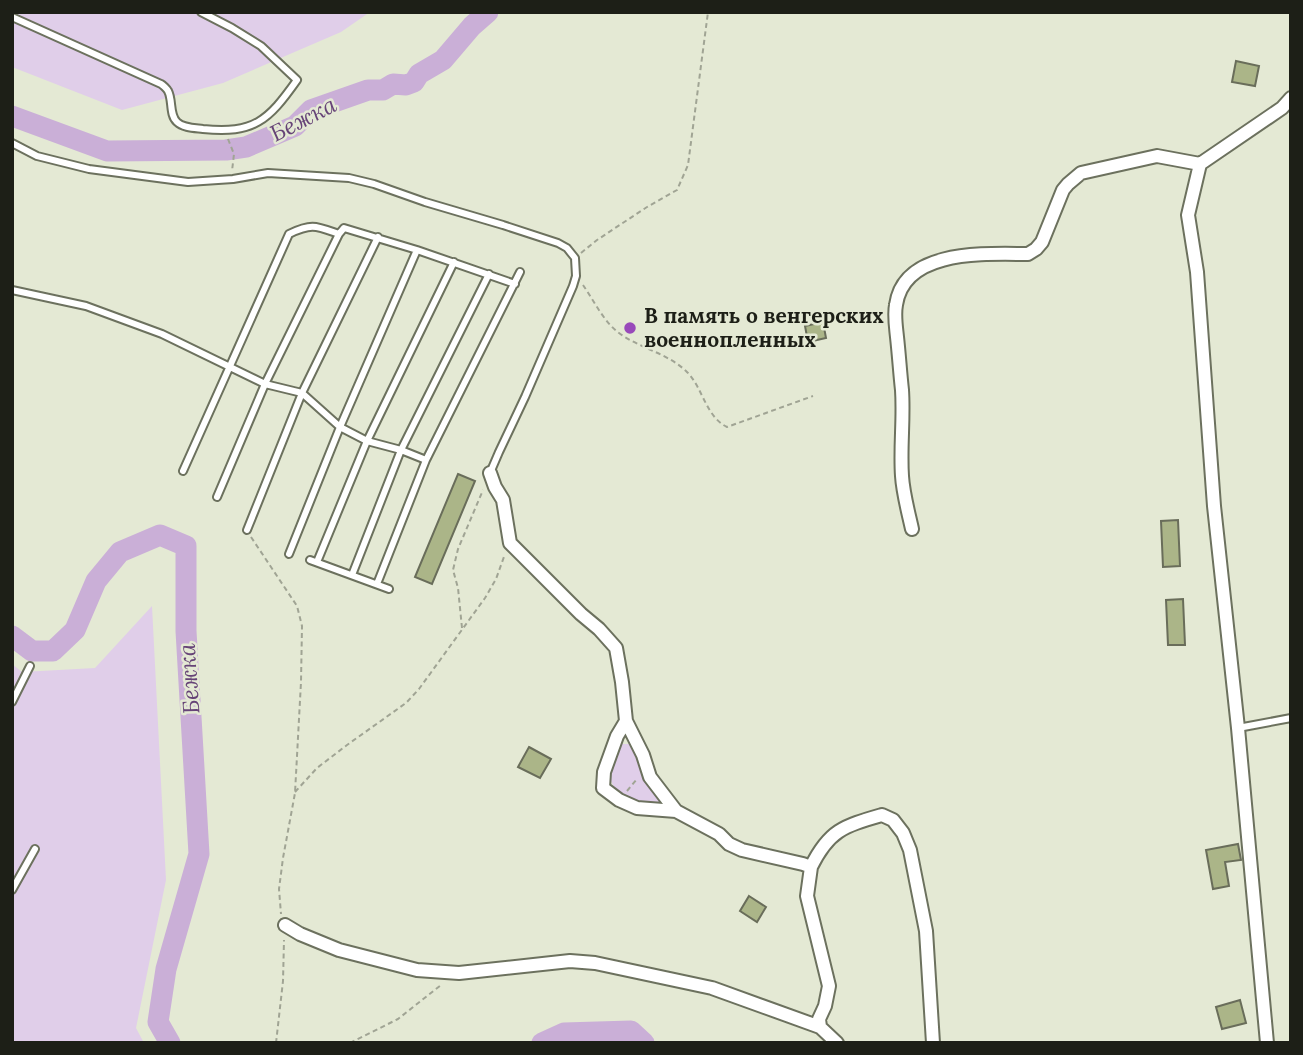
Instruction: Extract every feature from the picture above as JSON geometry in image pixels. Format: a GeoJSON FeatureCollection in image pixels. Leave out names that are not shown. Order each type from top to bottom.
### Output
{"type":"FeatureCollection","features":[{"type":"Feature","properties":{"kind":"street"},"geometry":{"type":"LineString","coordinates":[[1267,1043],[1213,506],[1197,272],[1188,215],[1200,164],[1282,108],[1291,97]]}},
{"type":"Feature","properties":{"kind":"street"},"geometry":{"type":"LineString","coordinates":[[912,528],[902,478],[902,394],[895,317],[901,289],[909,279],[932,263],[950,257],[969,254],[1028,254],[1036,249],[1042,242],[1063,190],[1081,173],[1157,156],[1200,164]]}},
{"type":"Feature","properties":{"kind":"street"},"geometry":{"type":"LineString","coordinates":[[490,473],[503,500],[510,543],[616,648],[625,720],[643,755],[650,778],[676,811],[742,850],[811,867]]}},
{"type":"Feature","properties":{"kind":"street"},"geometry":{"type":"LineString","coordinates":[[625,720],[604,772],[603,788],[619,800],[637,808],[676,811]]}},
{"type":"Feature","properties":{"kind":"street"},"geometry":{"type":"LineString","coordinates":[[820,1027],[819,1019],[829,986],[807,896],[811,867],[819,850],[835,833],[850,824],[882,815],[892,820],[903,833],[911,850],[926,932],[933,1043]]}},
{"type":"Feature","properties":{"kind":"street"},"geometry":{"type":"LineString","coordinates":[[285,925],[340,950],[417,970],[459,973],[570,961],[595,963],[712,988],[820,1027],[837,1043]]}},
{"type":"Feature","properties":{"kind":"lane"},"geometry":{"type":"LineString","coordinates":[[12,18],[161,83],[168,90],[174,118],[178,124],[226,131],[258,122],[274,110],[297,80],[261,46],[201,12]]}},
{"type":"Feature","properties":{"kind":"lane"},"geometry":{"type":"LineString","coordinates":[[12,143],[37,156],[89,169],[188,182],[268,173],[349,178],[503,225],[567,248],[575,258],[576,276],[526,397],[490,473]]}},
{"type":"Feature","properties":{"kind":"lane"},"geometry":{"type":"LineString","coordinates":[[183,471],[289,234],[304,227],[317,226],[339,234]]}},
{"type":"Feature","properties":{"kind":"lane"},"geometry":{"type":"LineString","coordinates":[[217,497],[265,384],[344,228],[515,284]]}},
{"type":"Feature","properties":{"kind":"lane"},"geometry":{"type":"LineString","coordinates":[[247,530],[302,393],[378,237]]}},
{"type":"Feature","properties":{"kind":"lane"},"geometry":{"type":"LineString","coordinates":[[289,554],[417,250]]}},
{"type":"Feature","properties":{"kind":"lane"},"geometry":{"type":"LineString","coordinates":[[389,589],[314,561],[454,262]]}},
{"type":"Feature","properties":{"kind":"lane"},"geometry":{"type":"LineString","coordinates":[[377,584],[426,460],[520,272]]}},
{"type":"Feature","properties":{"kind":"lane"},"geometry":{"type":"LineString","coordinates":[[352,575],[401,450],[489,274]]}},
{"type":"Feature","properties":{"kind":"lane"},"geometry":{"type":"LineString","coordinates":[[12,290],[86,306],[162,334],[265,384],[302,393],[341,428],[368,441],[426,460]]}},
{"type":"Feature","properties":{"kind":"lane"},"geometry":{"type":"LineString","coordinates":[[12,702],[30,666]]}},
{"type":"Feature","properties":{"kind":"lane"},"geometry":{"type":"LineString","coordinates":[[1237,728],[1291,718]]}},
{"type":"Feature","properties":{"kind":"lane"},"geometry":{"type":"LineString","coordinates":[[12,890],[35,849]]}},
{"type":"Feature","properties":{"kind":"path"},"geometry":{"type":"LineString","coordinates":[[575,258],[607,233],[677,190],[688,165],[708,12]]}},
{"type":"Feature","properties":{"kind":"path"},"geometry":{"type":"LineString","coordinates":[[231,145],[234,154],[233,179]]}},
{"type":"Feature","properties":{"kind":"path"},"geometry":{"type":"LineString","coordinates":[[576,276],[621,335],[671,360],[686,371],[716,419],[722,424],[727,426],[813,397]]}},
{"type":"Feature","properties":{"kind":"path"},"geometry":{"type":"LineString","coordinates":[[462,628],[458,588],[453,570],[454,558],[490,473]]}},
{"type":"Feature","properties":{"kind":"path"},"geometry":{"type":"LineString","coordinates":[[247,530],[297,606],[302,626],[302,682],[295,793],[279,889],[281,916],[285,925],[283,981],[276,1043]]}},
{"type":"Feature","properties":{"kind":"path"},"geometry":{"type":"LineString","coordinates":[[295,793],[317,768],[406,704],[419,689],[485,598],[496,579],[510,543]]}},
{"type":"Feature","properties":{"kind":"path"},"geometry":{"type":"LineString","coordinates":[[619,800],[646,768]]}},
{"type":"Feature","properties":{"kind":"path"},"geometry":{"type":"LineString","coordinates":[[350,1043],[398,1019],[442,984]]}},
{"type":"Feature","properties":{"kind":"shaded area"},"geometry":{"type":"Polygon","coordinates":[[[12,12],[370,12],[341,32],[223,83],[122,110],[12,67],[12,12]]]}},
{"type":"Feature","properties":{"kind":"shaded area"},"geometry":{"type":"Polygon","coordinates":[[[152,606],[166,880],[136,1028],[144,1043],[12,1043],[12,664],[22,672],[95,668],[152,606]]]}},
{"type":"Feature","properties":{"kind":"shaded area"},"geometry":{"type":"Polygon","coordinates":[[[617,744],[629,744],[636,749],[663,799],[655,807],[625,797],[614,786],[610,772],[617,744]]]}},
{"type":"Feature","properties":{"kind":"building"},"geometry":{"type":"Polygon","coordinates":[[[1236,61],[1259,66],[1255,86],[1232,82],[1236,61]]]}},
{"type":"Feature","properties":{"kind":"building"},"geometry":{"type":"Polygon","coordinates":[[[823,322],[826,338],[808,342],[805,326],[823,322]]]}},
{"type":"Feature","properties":{"kind":"building"},"geometry":{"type":"Polygon","coordinates":[[[458,474],[475,481],[432,584],[415,577],[458,474]]]}},
{"type":"Feature","properties":{"kind":"building"},"geometry":{"type":"Polygon","coordinates":[[[1178,520],[1180,566],[1163,567],[1161,521],[1178,520]]]}},
{"type":"Feature","properties":{"kind":"building"},"geometry":{"type":"Polygon","coordinates":[[[1183,599],[1185,645],[1168,645],[1166,600],[1183,599]]]}},
{"type":"Feature","properties":{"kind":"building"},"geometry":{"type":"Polygon","coordinates":[[[529,747],[551,759],[540,778],[518,767],[529,747]]]}},
{"type":"Feature","properties":{"kind":"building"},"geometry":{"type":"Polygon","coordinates":[[[1238,844],[1241,860],[1225,862],[1229,886],[1213,889],[1206,850],[1238,844]]]}},
{"type":"Feature","properties":{"kind":"building"},"geometry":{"type":"Polygon","coordinates":[[[749,896],[766,907],[757,922],[740,911],[749,896]]]}},
{"type":"Feature","properties":{"kind":"building"},"geometry":{"type":"Polygon","coordinates":[[[1240,1000],[1246,1023],[1222,1029],[1216,1007],[1240,1000]]]}},
{"type":"Feature","properties":{"kind":"waterway","name":"Бежка"},"geometry":{"type":"LineString","coordinates":[[12,116],[107,151],[226,150],[246,147],[295,126],[311,110],[368,90],[383,90],[393,84],[406,85],[414,82],[419,74],[443,60],[488,12]]}},
{"type":"Feature","properties":{"kind":"waterway","name":"Бежка"},"geometry":{"type":"LineString","coordinates":[[12,636],[32,651],[53,651],[75,630],[96,581],[120,552],[160,535],[186,546],[186,631],[199,854],[166,969],[158,1022],[170,1043]]}},
{"type":"Feature","properties":{"kind":"waterway","name":"Бежка"},"geometry":{"type":"LineString","coordinates":[[542,1043],[564,1033],[631,1031],[644,1043]]}},
{"type":"Feature","properties":{"kind":"place","name":"В память о венгерских военнопленных"},"geometry":{"type":"Point","coordinates":[630,328]}}]}
